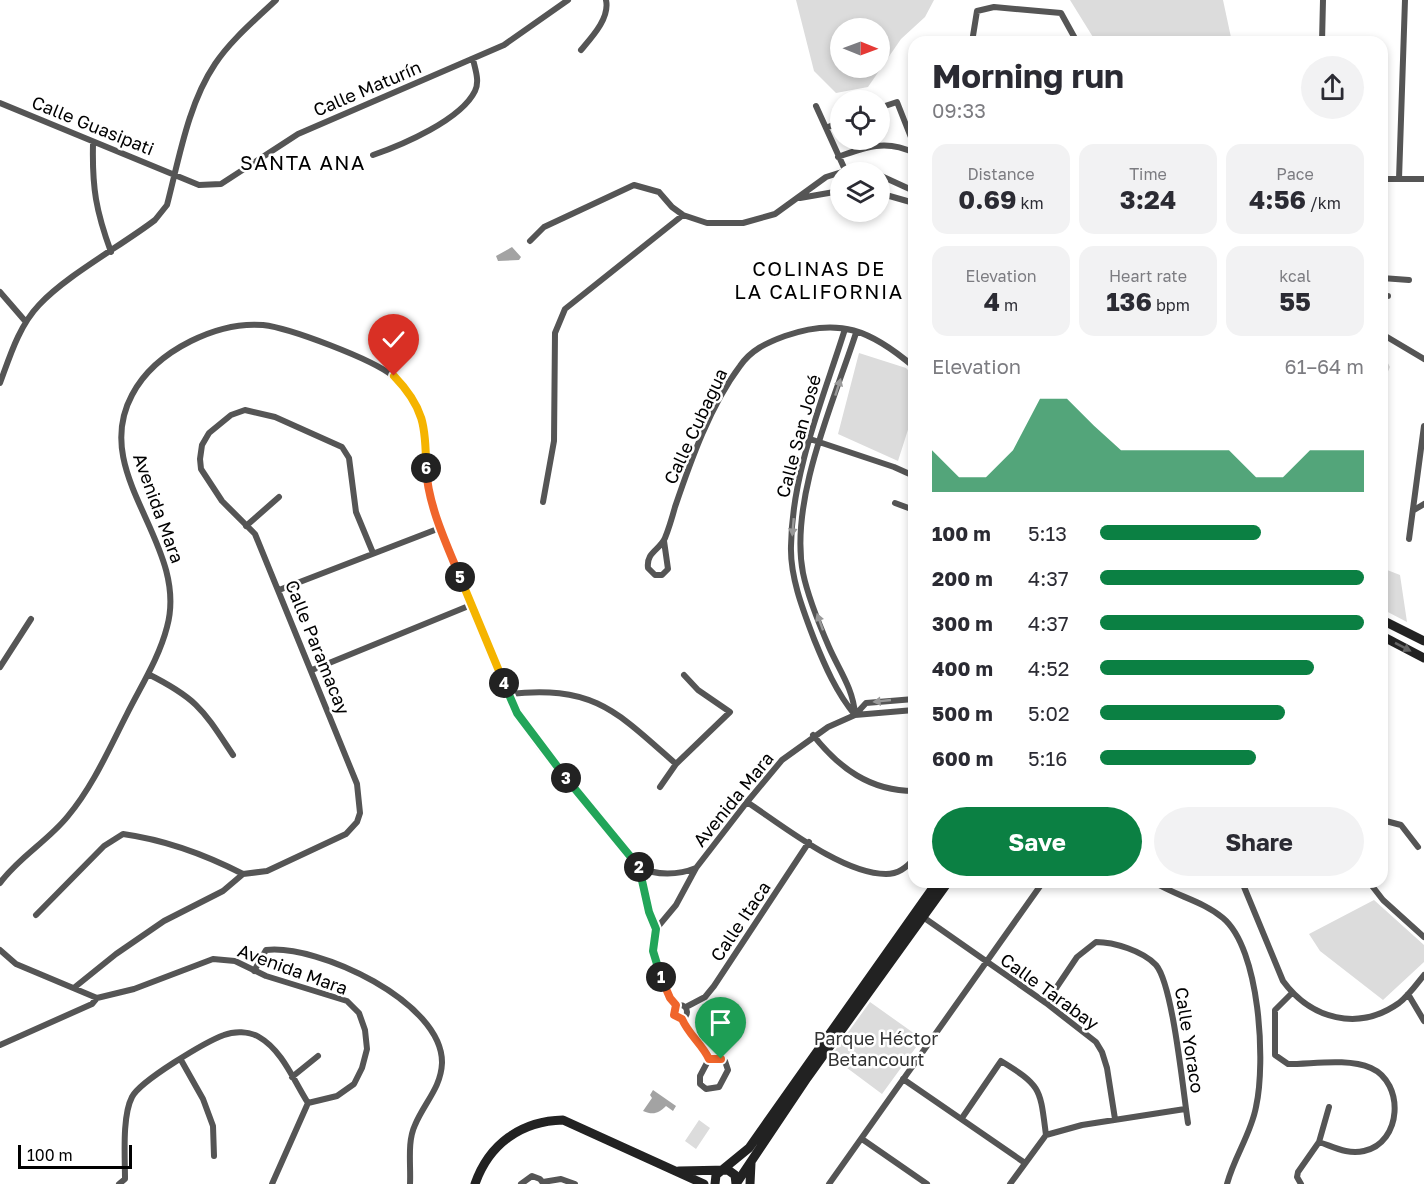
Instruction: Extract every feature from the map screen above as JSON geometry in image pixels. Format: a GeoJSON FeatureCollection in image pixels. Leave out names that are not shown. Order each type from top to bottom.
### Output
{"type":"FeatureCollection","features":[{"type":"Feature","properties":{"kind":"street"},"geometry":{"type":"LineString","coordinates":[[0,383],[12,349],[26,322],[54,290],[155,220],[166,205],[201,89],[213,66],[226,49],[276,0]]}},
{"type":"Feature","properties":{"kind":"street","name":"Calle Maturín"},"geometry":{"type":"LineString","coordinates":[[175,173],[199,185],[221,184],[298,134],[504,45],[568,0]]}},
{"type":"Feature","properties":{"kind":"street"},"geometry":{"type":"LineString","coordinates":[[581,50],[596,33],[607,8],[606,0]]}},
{"type":"Feature","properties":{"kind":"street"},"geometry":{"type":"LineString","coordinates":[[1322,36],[1323,0]]}},
{"type":"Feature","properties":{"kind":"street"},"geometry":{"type":"LineString","coordinates":[[1399,179],[1406,0]]}},
{"type":"Feature","properties":{"kind":"street"},"geometry":{"type":"LineString","coordinates":[[973,36],[977,11],[994,7],[1060,13],[1073,36]]}},
{"type":"Feature","properties":{"kind":"street"},"geometry":{"type":"LineString","coordinates":[[373,155],[419,135],[467,102],[476,90],[477,80],[473,59]]}},
{"type":"Feature","properties":{"kind":"street"},"geometry":{"type":"LineString","coordinates":[[890,104],[897,102],[908,130]]}},
{"type":"Feature","properties":{"kind":"street","name":"Calle Guasipati"},"geometry":{"type":"LineString","coordinates":[[0,103],[93,144],[175,173]]}},
{"type":"Feature","properties":{"kind":"street"},"geometry":{"type":"LineString","coordinates":[[816,106],[840,162]]}},
{"type":"Feature","properties":{"kind":"street"},"geometry":{"type":"LineString","coordinates":[[826,128],[830,126]]}},
{"type":"Feature","properties":{"kind":"street"},"geometry":{"type":"LineString","coordinates":[[93,144],[92,177],[97,217],[111,252]]}},
{"type":"Feature","properties":{"kind":"street"},"geometry":{"type":"LineString","coordinates":[[838,157],[870,145],[897,147],[908,151]]}},
{"type":"Feature","properties":{"kind":"street"},"geometry":{"type":"LineString","coordinates":[[530,241],[544,226],[633,185],[658,192],[683,215],[706,223],[743,223],[775,214],[800,198],[810,186],[830,178]]}},
{"type":"Feature","properties":{"kind":"street"},"geometry":{"type":"LineString","coordinates":[[1388,179],[1424,180]]}},
{"type":"Feature","properties":{"kind":"street"},"geometry":{"type":"LineString","coordinates":[[890,180],[908,188]]}},
{"type":"Feature","properties":{"kind":"street"},"geometry":{"type":"LineString","coordinates":[[800,198],[830,192]]}},
{"type":"Feature","properties":{"kind":"street"},"geometry":{"type":"LineString","coordinates":[[890,196],[908,201]]}},
{"type":"Feature","properties":{"kind":"street"},"geometry":{"type":"LineString","coordinates":[[543,502],[554,441],[555,333],[558,321],[565,309],[683,215]]}},
{"type":"Feature","properties":{"kind":"street"},"geometry":{"type":"LineString","coordinates":[[1388,278],[1409,280]]}},
{"type":"Feature","properties":{"kind":"street"},"geometry":{"type":"LineString","coordinates":[[0,292],[26,322]]}},
{"type":"Feature","properties":{"kind":"street","name":"Avenida Mara"},"geometry":{"type":"LineString","coordinates":[[0,883],[18,860],[65,820],[81,800],[148,675],[167,627],[170,587],[160,544],[122,458],[121,438],[128,403],[136,388],[158,362],[187,343],[223,329],[265,325],[361,359],[394,376],[415,402],[426,433],[428,486],[440,528],[517,713],[534,738],[638,866],[662,873],[688,871],[696,868]]}},
{"type":"Feature","properties":{"kind":"street","name":"Calle Cubagua"},"geometry":{"type":"LineString","coordinates":[[664,541],[668,569],[662,574],[655,575],[647,563],[651,554],[664,541],[699,444],[728,383],[741,365],[763,345],[798,332],[829,325],[883,341],[908,362]]}},
{"type":"Feature","properties":{"kind":"street","name":"Calle San José"},"geometry":{"type":"LineString","coordinates":[[845,329],[799,477],[791,548],[795,579],[819,650],[834,684],[855,715]]}},
{"type":"Feature","properties":{"kind":"street","name":"Calle San José"},"geometry":{"type":"LineString","coordinates":[[855,715],[854,696],[828,646],[803,572],[802,531],[808,478],[856,333]]}},
{"type":"Feature","properties":{"kind":"street"},"geometry":{"type":"LineString","coordinates":[[1388,337],[1423,355]]}},
{"type":"Feature","properties":{"kind":"street","name":"Calle Paramacay"},"geometry":{"type":"LineString","coordinates":[[75,987],[116,954],[164,921],[223,891],[243,874],[267,871],[337,839],[351,829],[360,813],[357,784],[255,534],[216,493],[201,469],[202,445],[209,433],[231,416],[245,410],[274,417],[342,447],[349,458],[356,512],[373,553]]}},
{"type":"Feature","properties":{"kind":"street"},"geometry":{"type":"LineString","coordinates":[[1409,539],[1422,468],[1424,426]]}},
{"type":"Feature","properties":{"kind":"street"},"geometry":{"type":"LineString","coordinates":[[810,440],[894,466],[908,474]]}},
{"type":"Feature","properties":{"kind":"street"},"geometry":{"type":"LineString","coordinates":[[246,525],[279,497]]}},
{"type":"Feature","properties":{"kind":"street"},"geometry":{"type":"LineString","coordinates":[[895,503],[908,508]]}},
{"type":"Feature","properties":{"kind":"street"},"geometry":{"type":"LineString","coordinates":[[1414,510],[1424,504]]}},
{"type":"Feature","properties":{"kind":"street"},"geometry":{"type":"LineString","coordinates":[[279,590],[440,528]]}},
{"type":"Feature","properties":{"kind":"street"},"geometry":{"type":"LineString","coordinates":[[312,670],[471,605]]}},
{"type":"Feature","properties":{"kind":"street"},"geometry":{"type":"LineString","coordinates":[[0,667],[31,619]]}},
{"type":"Feature","properties":{"kind":"street"},"geometry":{"type":"LineString","coordinates":[[1388,623],[1424,641]]}},
{"type":"Feature","properties":{"kind":"street"},"geometry":{"type":"LineString","coordinates":[[1388,639],[1424,658]]}},
{"type":"Feature","properties":{"kind":"street"},"geometry":{"type":"LineString","coordinates":[[819,650],[828,646]]}},
{"type":"Feature","properties":{"kind":"street"},"geometry":{"type":"LineString","coordinates":[[148,675],[189,697],[200,707],[233,755]]}},
{"type":"Feature","properties":{"kind":"street"},"geometry":{"type":"LineString","coordinates":[[660,788],[676,765],[730,712],[698,690],[684,675]]}},
{"type":"Feature","properties":{"kind":"street"},"geometry":{"type":"LineString","coordinates":[[509,694],[553,692],[585,696],[613,712],[676,765]]}},
{"type":"Feature","properties":{"kind":"street","name":"Avenida Mara"},"geometry":{"type":"LineString","coordinates":[[855,715],[866,703],[908,700]]}},
{"type":"Feature","properties":{"kind":"street","name":"Avenida Mara"},"geometry":{"type":"LineString","coordinates":[[656,929],[676,905],[696,868],[782,760],[813,735],[855,715],[908,711]]}},
{"type":"Feature","properties":{"kind":"street"},"geometry":{"type":"LineString","coordinates":[[813,735],[840,765],[859,777],[891,790],[908,791]]}},
{"type":"Feature","properties":{"kind":"street"},"geometry":{"type":"LineString","coordinates":[[747,802],[837,859],[873,872],[888,874],[908,866]]}},
{"type":"Feature","properties":{"kind":"street"},"geometry":{"type":"LineString","coordinates":[[1388,822],[1401,825],[1418,847]]}},
{"type":"Feature","properties":{"kind":"street"},"geometry":{"type":"LineString","coordinates":[[36,915],[104,846],[123,834],[161,841],[211,857],[243,874]]}},
{"type":"Feature","properties":{"kind":"street","name":"Calle Itaca"},"geometry":{"type":"LineString","coordinates":[[686,1007],[705,997],[714,986],[809,843]]}},
{"type":"Feature","properties":{"kind":"street"},"geometry":{"type":"LineString","coordinates":[[638,866],[649,912],[656,929],[653,944],[657,967],[670,998],[676,1005],[686,1007],[687,1015],[682,1019]]}},
{"type":"Feature","properties":{"kind":"street"},"geometry":{"type":"LineString","coordinates":[[715,1184],[716,1175],[749,1148],[933,888]]}},
{"type":"Feature","properties":{"kind":"street"},"geometry":{"type":"LineString","coordinates":[[679,1171],[723,1170],[738,1181],[944,888]]}},
{"type":"Feature","properties":{"kind":"street"},"geometry":{"type":"LineString","coordinates":[[830,1184],[1040,888]]}},
{"type":"Feature","properties":{"kind":"street"},"geometry":{"type":"LineString","coordinates":[[1167,888],[1207,907],[1225,920],[1240,943],[1254,979],[1259,1089],[1252,1125],[1232,1165],[1227,1184]]}},
{"type":"Feature","properties":{"kind":"street"},"geometry":{"type":"LineString","coordinates":[[1244,888],[1279,971],[1292,993],[1313,1010],[1345,1019],[1385,1012],[1408,994],[1424,975]]}},
{"type":"Feature","properties":{"kind":"street"},"geometry":{"type":"LineString","coordinates":[[1374,888],[1383,900],[1424,937]]}},
{"type":"Feature","properties":{"kind":"street","name":"Calle Tarabay"},"geometry":{"type":"LineString","coordinates":[[922,917],[1087,1034],[1102,1052],[1115,1119]]}},
{"type":"Feature","properties":{"kind":"street","name":"Calle Yoraco"},"geometry":{"type":"LineString","coordinates":[[1046,1003],[1077,957],[1096,942],[1115,945],[1150,960],[1166,983],[1188,1123]]}},
{"type":"Feature","properties":{"kind":"street"},"geometry":{"type":"LineString","coordinates":[[254,970],[266,950],[277,949],[324,960],[349,969],[392,994],[423,1019],[439,1045],[441,1077],[414,1126],[411,1139],[410,1184]]}},
{"type":"Feature","properties":{"kind":"street"},"geometry":{"type":"LineString","coordinates":[[0,950],[16,963],[97,998]]}},
{"type":"Feature","properties":{"kind":"street","name":"Avenida Mara"},"geometry":{"type":"LineString","coordinates":[[0,1046],[92,1004],[97,998],[134,989],[213,959],[235,961],[254,970],[338,997],[347,1001],[359,1013],[366,1030],[367,1049],[362,1068],[354,1084],[337,1096],[308,1103]]}},
{"type":"Feature","properties":{"kind":"street"},"geometry":{"type":"LineString","coordinates":[[1292,993],[1275,1010],[1275,1054],[1280,1060],[1288,1064],[1346,1063],[1370,1067],[1387,1079],[1395,1103],[1391,1128],[1377,1146],[1366,1151],[1354,1152],[1320,1142]]}},
{"type":"Feature","properties":{"kind":"street"},"geometry":{"type":"LineString","coordinates":[[1408,994],[1424,1021]]}},
{"type":"Feature","properties":{"kind":"street"},"geometry":{"type":"LineString","coordinates":[[676,1005],[674,1015],[682,1019],[689,1034],[703,1048],[709,1059]]}},
{"type":"Feature","properties":{"kind":"street"},"geometry":{"type":"LineString","coordinates":[[119,1184],[127,1182],[125,1143],[132,1097],[141,1086],[181,1060],[214,1040],[239,1032],[256,1035],[273,1046],[308,1103],[272,1184]]}},
{"type":"Feature","properties":{"kind":"street"},"geometry":{"type":"LineString","coordinates":[[292,1077],[318,1056]]}},
{"type":"Feature","properties":{"kind":"street"},"geometry":{"type":"LineString","coordinates":[[709,1059],[721,1059],[728,1065],[722,1083],[710,1090],[703,1087],[699,1079],[709,1059]]}},
{"type":"Feature","properties":{"kind":"street"},"geometry":{"type":"LineString","coordinates":[[181,1060],[203,1099],[213,1126],[214,1156]]}},
{"type":"Feature","properties":{"kind":"street"},"geometry":{"type":"LineString","coordinates":[[962,1118],[1001,1061],[1026,1076],[1036,1086],[1046,1136]]}},
{"type":"Feature","properties":{"kind":"street"},"geometry":{"type":"LineString","coordinates":[[903,1079],[1024,1163]]}},
{"type":"Feature","properties":{"kind":"street"},"geometry":{"type":"LineString","coordinates":[[1301,1184],[1297,1177],[1298,1172],[1320,1142],[1329,1107]]}},
{"type":"Feature","properties":{"kind":"street"},"geometry":{"type":"LineString","coordinates":[[1010,1184],[1046,1136],[1115,1119],[1185,1109]]}},
{"type":"Feature","properties":{"kind":"street"},"geometry":{"type":"LineString","coordinates":[[476,1184],[491,1155],[505,1139],[525,1126],[556,1120],[578,1125],[704,1184]]}},
{"type":"Feature","properties":{"kind":"street"},"geometry":{"type":"LineString","coordinates":[[862,1138],[927,1184]]}},
{"type":"Feature","properties":{"kind":"street"},"geometry":{"type":"LineString","coordinates":[[750,1184],[751,1160]]}},
{"type":"Feature","properties":{"kind":"street"},"geometry":{"type":"LineString","coordinates":[[521,1184],[524,1179],[532,1176],[543,1183],[561,1179],[575,1184]]}},
{"type":"Feature","properties":{"kind":"green space"},"geometry":{"type":"Polygon","coordinates":[[[796,0],[934,0],[925,17],[901,39],[890,55],[890,18],[830,18],[830,78],[874,78],[868,87],[833,90],[814,71],[796,0]]]}},
{"type":"Feature","properties":{"kind":"green space"},"geometry":{"type":"Polygon","coordinates":[[[1070,0],[1223,0],[1231,36],[1092,36],[1070,0]]]}},
{"type":"Feature","properties":{"kind":"green space"},"geometry":{"type":"Polygon","coordinates":[[[859,353],[908,370],[908,430],[898,461],[838,434],[859,353]]]}},
{"type":"Feature","properties":{"kind":"green space"},"geometry":{"type":"Polygon","coordinates":[[[1388,570],[1400,575],[1407,622],[1388,612],[1388,570]]]}},
{"type":"Feature","properties":{"kind":"green space"},"geometry":{"type":"Polygon","coordinates":[[[1374,900],[1424,945],[1424,962],[1383,1000],[1320,951],[1309,934],[1374,900]]]}},
{"type":"Feature","properties":{"kind":"green space","name":"Parque Héctor Betancourt"},"geometry":{"type":"Polygon","coordinates":[[[870,1002],[922,1039],[882,1094],[831,1056],[870,1002]]]}},
{"type":"Feature","properties":{"kind":"green space"},"geometry":{"type":"Polygon","coordinates":[[[699,1120],[710,1128],[696,1149],[685,1141],[699,1120]]]}},
{"type":"Feature","properties":{"kind":"shaded area"},"geometry":{"type":"Polygon","coordinates":[[[512,247],[521,257],[519,260],[498,261],[496,256],[512,247]]]}},
{"type":"Feature","properties":{"kind":"shaded area"},"geometry":{"type":"Polygon","coordinates":[[[653,1090],[676,1106],[673,1111],[666,1106],[655,1113],[643,1111],[652,1098],[650,1095],[653,1090]]]}},
{"type":"Feature","properties":{"kind":"district","name":"SANTA ANA"},"geometry":{"type":"Point","coordinates":[303,162]}},
{"type":"Feature","properties":{"kind":"district","name":"COLINAS DE LA CALIFORNIA"},"geometry":{"type":"Point","coordinates":[819,280]}},
{"type":"Feature","properties":{"kind":"route"},"geometry":{"type":"LineString","coordinates":[[394,376],[415,402],[422,417],[426,433],[428,486],[440,528],[517,713],[534,738],[638,866],[649,912],[656,929],[653,937],[653,951],[670,998],[676,1005],[673,1013],[676,1018],[682,1019],[693,1040],[703,1048],[709,1059],[721,1059]]}}]}
